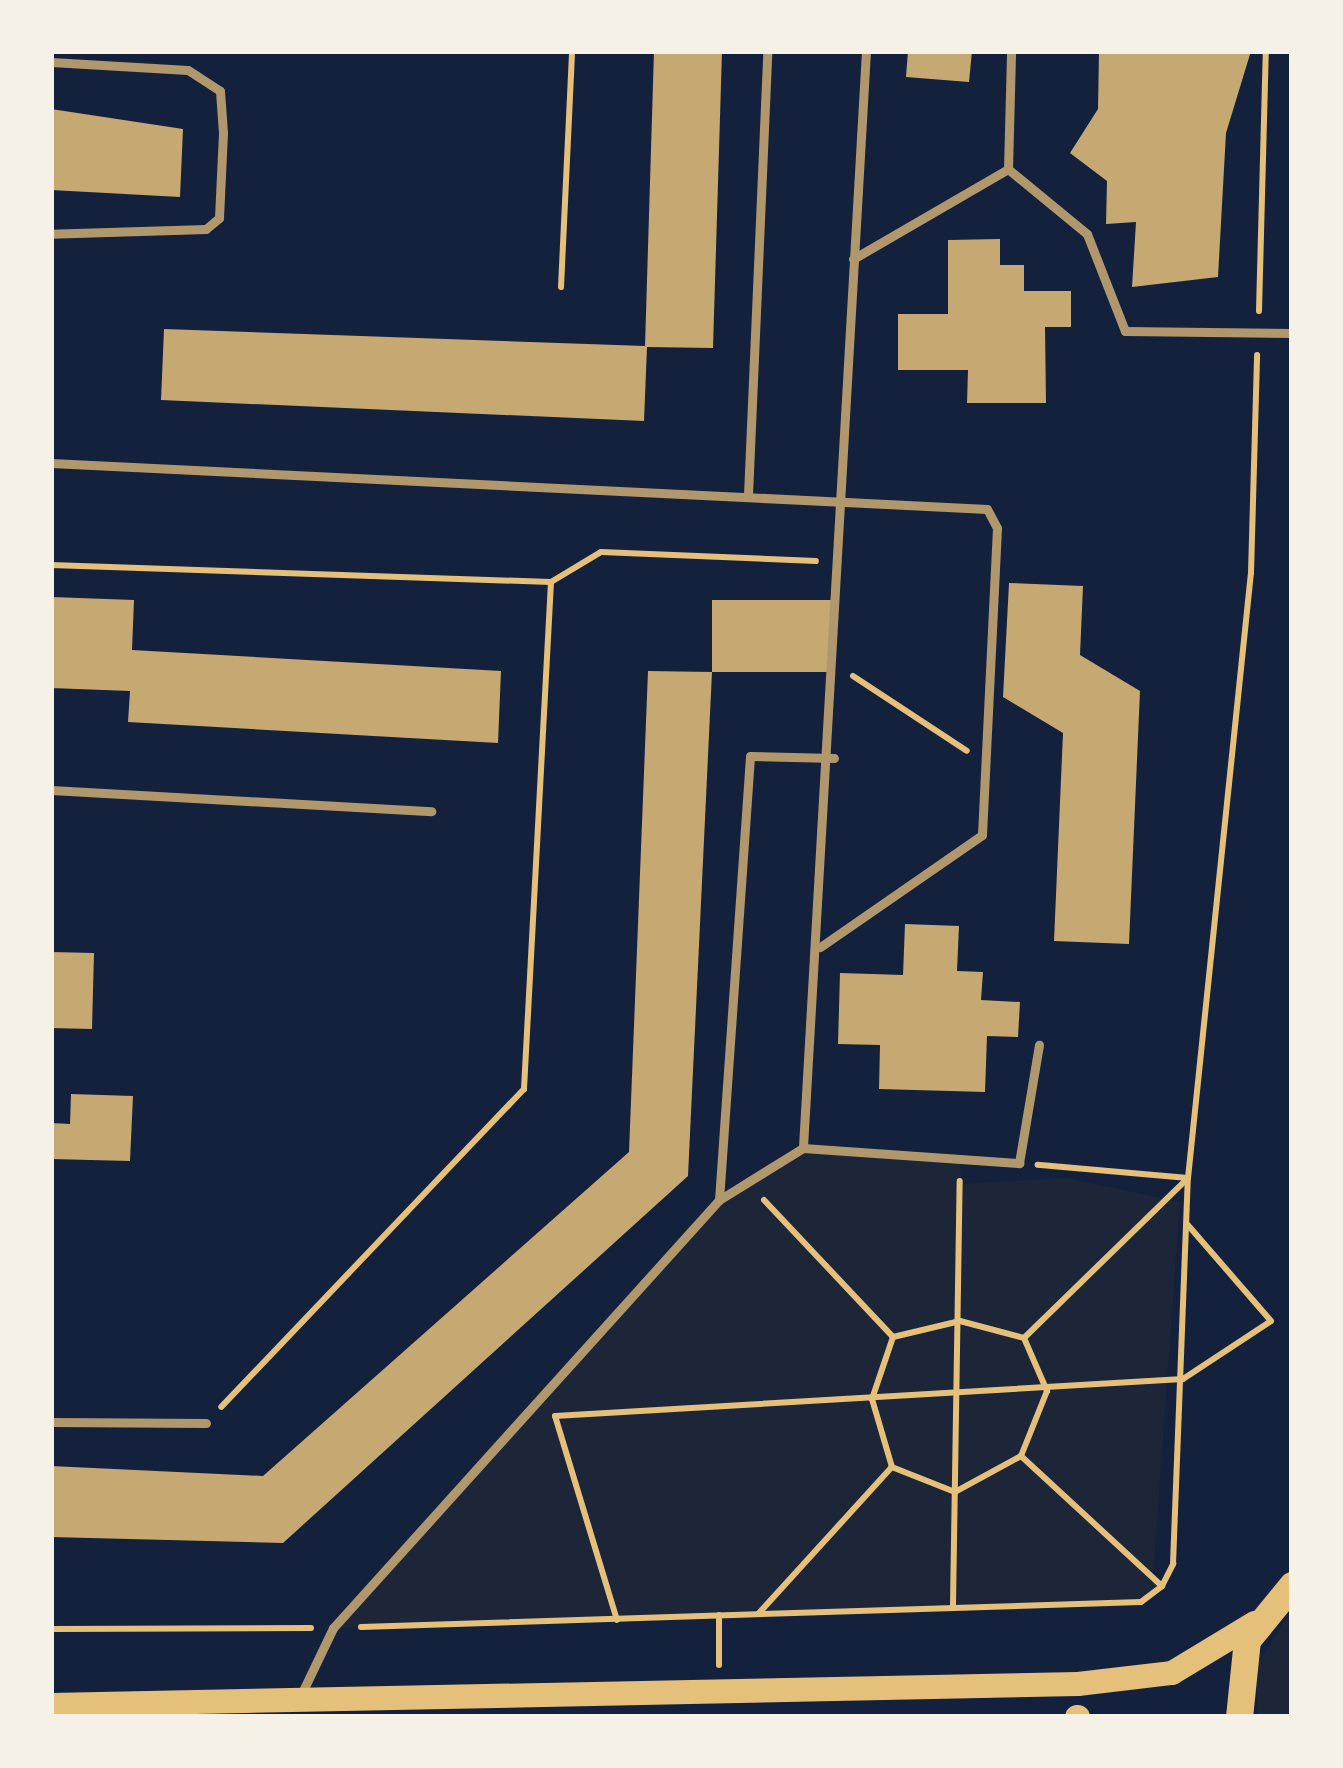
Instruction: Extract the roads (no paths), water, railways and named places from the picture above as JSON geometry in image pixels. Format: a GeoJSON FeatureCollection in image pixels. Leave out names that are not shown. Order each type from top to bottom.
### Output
{"type":"FeatureCollection","features":[{"type":"Feature","properties":{"kind":"main road"},"geometry":{"type":"LineString","coordinates":[[51,1705],[299,1708],[1114,1682],[1200,1663],[1255,1623],[1284,1591],[1292,1567]]}},
{"type":"Feature","properties":{"kind":"main road"},"geometry":{"type":"LineString","coordinates":[[1239,1717],[1255,1623]]}},
{"type":"Feature","properties":{"kind":"lane"},"geometry":{"type":"LineString","coordinates":[[748,495],[767,51]]}},
{"type":"Feature","properties":{"kind":"lane"},"geometry":{"type":"LineString","coordinates":[[803,1148],[834,758],[843,562],[839,496],[866,51]]}},
{"type":"Feature","properties":{"kind":"lane"},"geometry":{"type":"LineString","coordinates":[[1008,170],[1011,51]]}},
{"type":"Feature","properties":{"kind":"lane"},"geometry":{"type":"LineString","coordinates":[[51,62],[188,70],[220,91],[223,134],[219,218],[206,230],[51,234]]}},
{"type":"Feature","properties":{"kind":"lane"},"geometry":{"type":"LineString","coordinates":[[853,259],[1008,170]]}},
{"type":"Feature","properties":{"kind":"lane"},"geometry":{"type":"LineString","coordinates":[[1008,170],[1087,234],[1125,331],[1292,333]]}},
{"type":"Feature","properties":{"kind":"lane"},"geometry":{"type":"LineString","coordinates":[[51,463],[839,496],[987,509],[997,528],[982,836],[820,947]]}},
{"type":"Feature","properties":{"kind":"lane"},"geometry":{"type":"LineString","coordinates":[[719,1200],[750,756],[834,758]]}},
{"type":"Feature","properties":{"kind":"lane"},"geometry":{"type":"LineString","coordinates":[[51,790],[431,811]]}},
{"type":"Feature","properties":{"kind":"lane"},"geometry":{"type":"LineString","coordinates":[[299,1708],[333,1628],[719,1200],[803,1148],[1019,1163],[1039,1046]]}},
{"type":"Feature","properties":{"kind":"lane"},"geometry":{"type":"LineString","coordinates":[[51,1422],[206,1423]]}}]}
